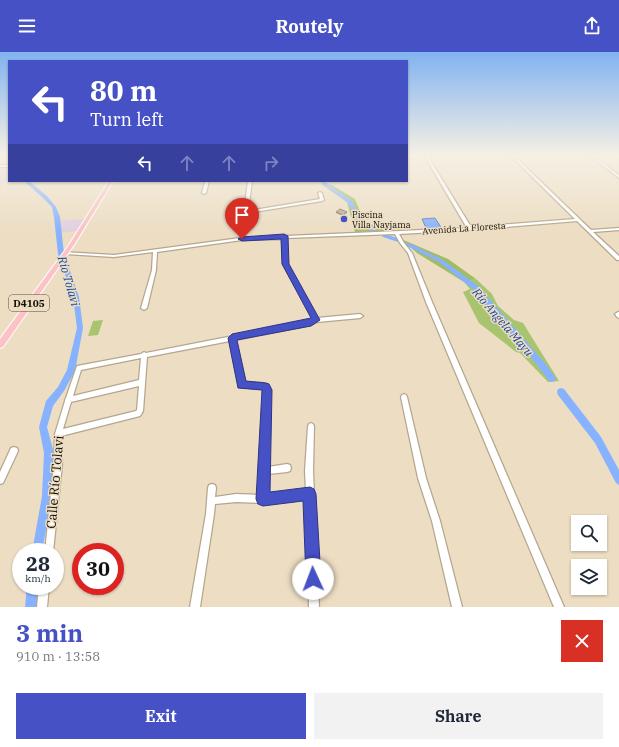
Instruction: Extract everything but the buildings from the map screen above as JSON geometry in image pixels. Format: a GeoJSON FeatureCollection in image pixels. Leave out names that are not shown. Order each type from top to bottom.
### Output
{"type":"FeatureCollection","features":[{"type":"Feature","properties":{"kind":"main road","name":"D4105"},"geometry":{"type":"LineString","coordinates":[[0,344],[59,262],[110,182]]}},
{"type":"Feature","properties":{"kind":"street"},"geometry":{"type":"LineString","coordinates":[[440,181],[470,229]]}},
{"type":"Feature","properties":{"kind":"street"},"geometry":{"type":"LineString","coordinates":[[537,181],[619,259]]}},
{"type":"Feature","properties":{"kind":"street"},"geometry":{"type":"LineString","coordinates":[[204,193],[207,182]]}},
{"type":"Feature","properties":{"kind":"street"},"geometry":{"type":"LineString","coordinates":[[242,239],[250,182]]}},
{"type":"Feature","properties":{"kind":"street"},"geometry":{"type":"LineString","coordinates":[[246,212],[322,200],[320,193]]}},
{"type":"Feature","properties":{"kind":"street","name":"Avenida La Floresta"},"geometry":{"type":"LineString","coordinates":[[64,254],[114,256],[242,239],[470,229],[577,220]]}},
{"type":"Feature","properties":{"kind":"street"},"geometry":{"type":"LineString","coordinates":[[589,231],[619,229]]}},
{"type":"Feature","properties":{"kind":"street"},"geometry":{"type":"LineString","coordinates":[[396,232],[402,243],[410,252],[429,302],[559,607]]}},
{"type":"Feature","properties":{"kind":"street"},"geometry":{"type":"LineString","coordinates":[[284,236],[285,264],[316,320]]}},
{"type":"Feature","properties":{"kind":"street"},"geometry":{"type":"LineString","coordinates":[[144,308],[154,270],[155,251]]}},
{"type":"Feature","properties":{"kind":"street"},"geometry":{"type":"LineString","coordinates":[[58,434],[138,414],[140,410],[144,354],[311,323],[316,320],[360,316]]}},
{"type":"Feature","properties":{"kind":"street"},"geometry":{"type":"LineString","coordinates":[[232,338],[241,385],[263,386],[266,387],[267,390],[263,499]]}},
{"type":"Feature","properties":{"kind":"street","name":"Calle Río Tolavi"},"geometry":{"type":"LineString","coordinates":[[50,543],[58,464],[58,434],[79,368],[144,354]]}},
{"type":"Feature","properties":{"kind":"street"},"geometry":{"type":"LineString","coordinates":[[68,400],[142,382]]}},
{"type":"Feature","properties":{"kind":"street"},"geometry":{"type":"LineString","coordinates":[[404,398],[422,478],[436,521],[457,607]]}},
{"type":"Feature","properties":{"kind":"street"},"geometry":{"type":"LineString","coordinates":[[311,426],[308,471],[314,607]]}},
{"type":"Feature","properties":{"kind":"street"},"geometry":{"type":"LineString","coordinates":[[0,480],[14,451]]}},
{"type":"Feature","properties":{"kind":"street"},"geometry":{"type":"LineString","coordinates":[[265,471],[287,468]]}},
{"type":"Feature","properties":{"kind":"street"},"geometry":{"type":"LineString","coordinates":[[195,607],[212,488]]}},
{"type":"Feature","properties":{"kind":"street"},"geometry":{"type":"LineString","coordinates":[[211,501],[236,498],[263,499],[310,494]]}},
{"type":"Feature","properties":{"kind":"street"},"geometry":{"type":"LineString","coordinates":[[42,607],[43,595]]}},
{"type":"Feature","properties":{"kind":"shaded area"},"geometry":{"type":"Polygon","coordinates":[[[0,181],[6,181],[0,187],[0,181]]]}},
{"type":"Feature","properties":{"kind":"shaded area"},"geometry":{"type":"Polygon","coordinates":[[[85,219],[77,231],[56,233],[55,221],[85,219]]]}},
{"type":"Feature","properties":{"kind":"green space"},"geometry":{"type":"Polygon","coordinates":[[[321,184],[332,185],[355,199],[364,221],[386,231],[355,232],[347,202],[321,184]]]}},
{"type":"Feature","properties":{"kind":"green space"},"geometry":{"type":"Polygon","coordinates":[[[401,239],[448,259],[476,279],[464,282],[417,253],[401,239]]]}},
{"type":"Feature","properties":{"kind":"green space"},"geometry":{"type":"Polygon","coordinates":[[[476,279],[492,294],[498,306],[514,320],[523,323],[559,381],[548,382],[520,353],[516,352],[479,323],[463,292],[470,289],[464,282],[476,279]]]}},
{"type":"Feature","properties":{"kind":"green space"},"geometry":{"type":"Polygon","coordinates":[[[103,320],[98,335],[88,336],[93,321],[103,320]]]}},
{"type":"Feature","properties":{"kind":"water"},"geometry":{"type":"Polygon","coordinates":[[[435,218],[442,229],[427,230],[422,219],[435,218]]]}},
{"type":"Feature","properties":{"kind":"waterway","name":"Río Tolavi"},"geometry":{"type":"LineString","coordinates":[[27,182],[54,207],[57,217],[61,254],[76,297],[80,328],[71,371],[61,389],[49,404],[43,427],[49,453],[47,496],[39,543]]}},
{"type":"Feature","properties":{"kind":"waterway","name":"Río Angela Mayu"},"geometry":{"type":"LineString","coordinates":[[322,182],[350,202],[361,224],[374,230]]}},
{"type":"Feature","properties":{"kind":"waterway","name":"Río Angela Mayu"},"geometry":{"type":"LineString","coordinates":[[385,236],[398,240]]}},
{"type":"Feature","properties":{"kind":"waterway","name":"Río Angela Mayu"},"geometry":{"type":"LineString","coordinates":[[409,245],[441,261],[476,288],[552,379]]}},
{"type":"Feature","properties":{"kind":"waterway","name":"Río Angela Mayu"},"geometry":{"type":"LineString","coordinates":[[561,392],[598,440],[619,480]]}},
{"type":"Feature","properties":{"kind":"waterway","name":"Río Tolavi"},"geometry":{"type":"LineString","coordinates":[[31,607],[32,595]]}},
{"type":"Feature","properties":{"kind":"place","name":"Piscina Villa Nayjama"},"geometry":{"type":"Point","coordinates":[344,219]}},
{"type":"Feature","properties":{"kind":"route"},"geometry":{"type":"LineString","coordinates":[[242,239],[284,236],[285,264],[316,320],[311,323],[232,338],[241,385],[263,386],[266,387],[267,390],[263,499],[310,494],[313,579]]}}]}
